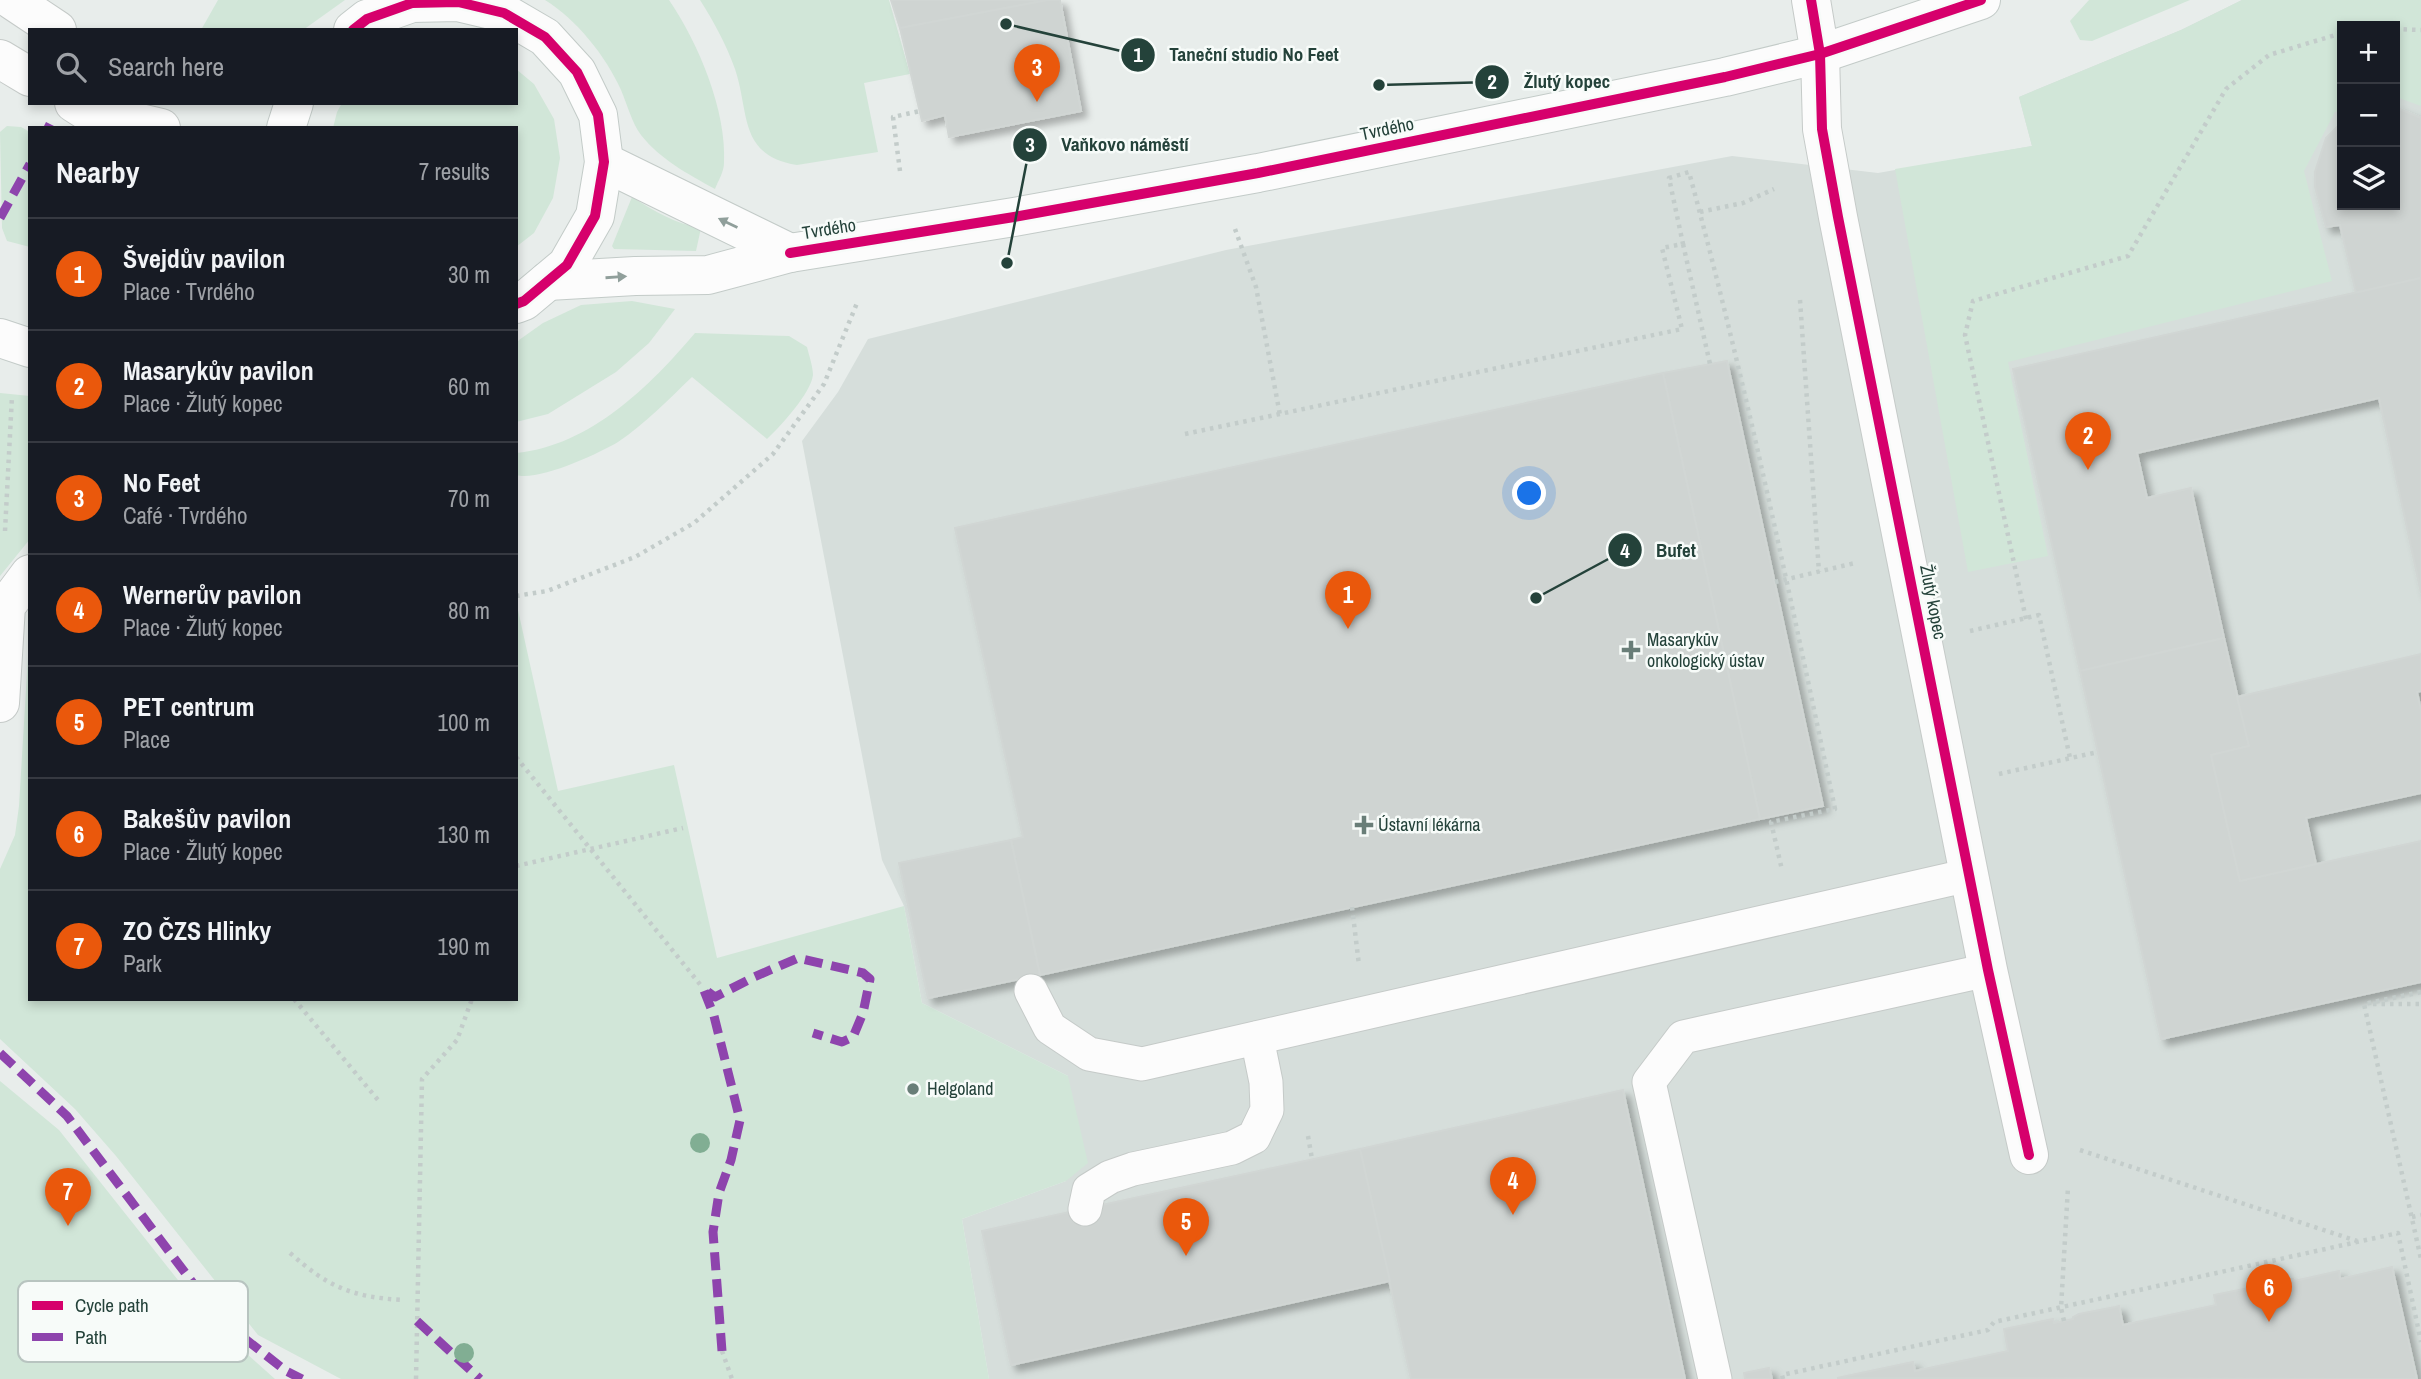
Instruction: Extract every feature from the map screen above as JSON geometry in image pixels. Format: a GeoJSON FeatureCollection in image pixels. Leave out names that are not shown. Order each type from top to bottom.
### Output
{"type":"FeatureCollection","features":[{"type":"Feature","properties":{"kind":"street"},"geometry":{"type":"LineString","coordinates":[[12,0],[54,28]]}},
{"type":"Feature","properties":{"kind":"street","name":"Žlutý kopec"},"geometry":{"type":"LineString","coordinates":[[1811,0],[1820,54],[1822,129],[1988,970],[2029,1155]]}},
{"type":"Feature","properties":{"kind":"street","name":"Tvrdého"},"geometry":{"type":"LineString","coordinates":[[548,281],[708,275],[790,253],[1014,217],[1258,173],[1712,80],[1820,54],[1981,0]]}},
{"type":"Feature","properties":{"kind":"street"},"geometry":{"type":"LineString","coordinates":[[356,28],[367,19],[411,3],[458,1],[504,13],[545,37],[578,72],[598,115],[604,162],[595,216],[567,265],[518,303]]}},
{"type":"Feature","properties":{"kind":"street"},"geometry":{"type":"LineString","coordinates":[[0,59],[28,75]]}},
{"type":"Feature","properties":{"kind":"street"},"geometry":{"type":"LineString","coordinates":[[77,105],[85,110],[153,126]]}},
{"type":"Feature","properties":{"kind":"street"},"geometry":{"type":"LineString","coordinates":[[287,126],[294,105]]}},
{"type":"Feature","properties":{"kind":"street","name":"Tvrdého"},"geometry":{"type":"LineString","coordinates":[[604,162],[790,253]]}},
{"type":"Feature","properties":{"kind":"street"},"geometry":{"type":"LineString","coordinates":[[0,321],[28,318]]}},
{"type":"Feature","properties":{"kind":"street"},"geometry":{"type":"LineString","coordinates":[[0,338],[28,347]]}},
{"type":"Feature","properties":{"kind":"street"},"geometry":{"type":"LineString","coordinates":[[0,703],[6,606],[28,577]]}},
{"type":"Feature","properties":{"kind":"lane"},"geometry":{"type":"LineString","coordinates":[[1031,991],[1050,1028],[1089,1054],[1142,1064],[1969,875]]}},
{"type":"Feature","properties":{"kind":"lane"},"geometry":{"type":"LineString","coordinates":[[1714,1379],[1649,1082],[1683,1037],[1988,970]]}},
{"type":"Feature","properties":{"kind":"lane"},"geometry":{"type":"LineString","coordinates":[[1085,1209],[1090,1190],[1110,1177],[1133,1169],[1232,1148],[1254,1137],[1267,1110],[1266,1082],[1258,1038]]}},
{"type":"Feature","properties":{"kind":"path"},"geometry":{"type":"LineString","coordinates":[[2400,29],[2421,30]]}},
{"type":"Feature","properties":{"kind":"path"},"geometry":{"type":"LineString","coordinates":[[2026,619],[1965,335],[1973,301],[2128,256],[2227,89],[2269,55],[2337,35]]}},
{"type":"Feature","properties":{"kind":"path"},"geometry":{"type":"LineString","coordinates":[[900,171],[893,117],[920,111]]}},
{"type":"Feature","properties":{"kind":"path"},"geometry":{"type":"LineString","coordinates":[[1710,364],[1670,177],[1689,172],[1728,318],[1835,809],[1772,822],[1783,875]]}},
{"type":"Feature","properties":{"kind":"path"},"geometry":{"type":"LineString","coordinates":[[1700,212],[1743,203],[1774,189]]}},
{"type":"Feature","properties":{"kind":"path"},"geometry":{"type":"LineString","coordinates":[[1233,221],[1256,287],[1280,415]]}},
{"type":"Feature","properties":{"kind":"path"},"geometry":{"type":"LineString","coordinates":[[1185,434],[1682,329],[1662,248],[1683,244]]}},
{"type":"Feature","properties":{"kind":"path"},"geometry":{"type":"LineString","coordinates":[[1799,291],[1819,572]]}},
{"type":"Feature","properties":{"kind":"path"},"geometry":{"type":"LineString","coordinates":[[518,596],[547,591],[635,557],[694,523],[773,454],[824,384],[857,303]]}},
{"type":"Feature","properties":{"kind":"path"},"geometry":{"type":"LineString","coordinates":[[6,606],[4,572],[12,395]]}},
{"type":"Feature","properties":{"kind":"path"},"geometry":{"type":"LineString","coordinates":[[1775,582],[1844,566]]}},
{"type":"Feature","properties":{"kind":"path"},"geometry":{"type":"LineString","coordinates":[[1966,632],[2039,615],[2070,758]]}},
{"type":"Feature","properties":{"kind":"path"},"geometry":{"type":"LineString","coordinates":[[1995,775],[2098,752]]}},
{"type":"Feature","properties":{"kind":"path"},"geometry":{"type":"LineString","coordinates":[[518,759],[703,988]]}},
{"type":"Feature","properties":{"kind":"path"},"geometry":{"type":"LineString","coordinates":[[518,866],[682,828]]}},
{"type":"Feature","properties":{"kind":"path"},"geometry":{"type":"LineString","coordinates":[[2364,1003],[2421,992]]}},
{"type":"Feature","properties":{"kind":"path"},"geometry":{"type":"LineString","coordinates":[[296,1001],[378,1100]]}},
{"type":"Feature","properties":{"kind":"path"},"geometry":{"type":"LineString","coordinates":[[416,1379],[422,1079],[457,1040],[471,1001]]}},
{"type":"Feature","properties":{"kind":"path"},"geometry":{"type":"LineString","coordinates":[[2364,1003],[2421,1004]]}},
{"type":"Feature","properties":{"kind":"path"},"geometry":{"type":"LineString","coordinates":[[2364,1003],[2421,1259]]}},
{"type":"Feature","properties":{"kind":"path"},"geometry":{"type":"LineString","coordinates":[[2070,1146],[2358,1242]]}},
{"type":"Feature","properties":{"kind":"path"},"geometry":{"type":"LineString","coordinates":[[2064,1321],[2061,1308],[2069,1173]]}},
{"type":"Feature","properties":{"kind":"path"},"geometry":{"type":"LineString","coordinates":[[2412,1217],[2421,1215]]}},
{"type":"Feature","properties":{"kind":"path"},"geometry":{"type":"LineString","coordinates":[[1783,1379],[1782,1375],[1987,1330],[1994,1322],[2398,1233],[2421,1342]]}},
{"type":"Feature","properties":{"kind":"path"},"geometry":{"type":"LineString","coordinates":[[290,1254],[314,1274],[341,1289],[371,1298],[402,1300]]}},
{"type":"Feature","properties":{"kind":"path"},"geometry":{"type":"LineString","coordinates":[[722,1351],[732,1379]]}},
{"type":"Feature","properties":{"kind":"shaded area","name":"Masarykův onkologický ústav"},"geometry":{"type":"Polygon","coordinates":[[[2242,0],[2421,0],[2421,1379],[989,1379],[962,1219],[1066,1181],[1068,1076],[922,1003],[904,906],[882,860],[802,441],[838,392],[868,339],[1226,250],[1732,156],[1878,173],[2032,146],[2019,97],[2181,30],[2242,0]]]}},
{"type":"Feature","properties":{"kind":"green space"},"geometry":{"type":"Polygon","coordinates":[[[218,0],[345,0],[306,28],[202,28],[218,0]]]}},
{"type":"Feature","properties":{"kind":"green space"},"geometry":{"type":"Polygon","coordinates":[[[545,0],[669,0],[700,56],[716,100],[724,143],[724,163],[715,189],[675,166],[649,144],[632,119],[615,77],[599,52],[568,17],[545,0]]]}},
{"type":"Feature","properties":{"kind":"green space"},"geometry":{"type":"Polygon","coordinates":[[[700,0],[889,0],[910,74],[864,83],[878,152],[797,165],[778,160],[765,152],[755,142],[750,130],[740,86],[728,51],[700,0]]]}},
{"type":"Feature","properties":{"kind":"green space"},"geometry":{"type":"Polygon","coordinates":[[[2089,0],[2190,0],[2092,41],[2080,40],[2070,21],[2089,0]]]}},
{"type":"Feature","properties":{"kind":"green space"},"geometry":{"type":"Polygon","coordinates":[[[2242,0],[2421,0],[2421,106],[2400,98],[2400,21],[2337,21],[2337,111],[2304,171],[2332,281],[2008,362],[2048,556],[1968,572],[1895,169],[2032,146],[2019,97],[2181,30],[2242,0]]]}},
{"type":"Feature","properties":{"kind":"green space"},"geometry":{"type":"Polygon","coordinates":[[[518,71],[534,84],[554,119],[560,158],[553,198],[534,233],[518,245],[518,126],[334,126],[341,105],[518,105],[518,71]]]}},
{"type":"Feature","properties":{"kind":"green space"},"geometry":{"type":"Polygon","coordinates":[[[7,126],[21,127],[28,131],[28,246],[7,241],[2,228],[0,132],[7,126]]]}},
{"type":"Feature","properties":{"kind":"green space"},"geometry":{"type":"Polygon","coordinates":[[[632,197],[674,220],[701,228],[696,251],[614,249],[612,246],[632,197]]]}},
{"type":"Feature","properties":{"kind":"green space"},"geometry":{"type":"Polygon","coordinates":[[[632,301],[675,309],[649,343],[616,372],[548,414],[518,422],[518,341],[543,323],[581,305],[632,301]]]}},
{"type":"Feature","properties":{"kind":"green space"},"geometry":{"type":"Polygon","coordinates":[[[695,333],[789,336],[807,347],[813,375],[807,391],[767,439],[692,377],[618,442],[552,471],[518,475],[518,453],[569,439],[593,426],[638,392],[695,333]]]}},
{"type":"Feature","properties":{"kind":"green space"},"geometry":{"type":"Polygon","coordinates":[[[0,393],[28,396],[28,541],[0,576],[0,393]]]}},
{"type":"Feature","properties":{"kind":"green space"},"geometry":{"type":"Polygon","coordinates":[[[518,610],[558,791],[674,765],[717,958],[904,906],[922,1003],[1068,1076],[1088,1163],[1066,1181],[962,1219],[989,1379],[341,1379],[258,1335],[248,1322],[248,1281],[215,1281],[75,1109],[0,1039],[0,869],[15,835],[28,656],[28,1001],[518,1001],[518,610]]]}},
{"type":"Feature","properties":{"kind":"green space"},"geometry":{"type":"Polygon","coordinates":[[[0,1081],[59,1130],[179,1281],[18,1281],[18,1362],[248,1362],[248,1355],[275,1379],[0,1379],[0,1081]]]}},
{"type":"Feature","properties":{"kind":"building"},"geometry":{"type":"Polygon","coordinates":[[[891,0],[1048,0],[900,28],[891,0]]]}},
{"type":"Feature","properties":{"kind":"building"},"geometry":{"type":"Polygon","coordinates":[[[1060,0],[1081,111],[949,137],[945,115],[922,121],[900,28],[1060,0]]]}},
{"type":"Feature","properties":{"kind":"building"},"geometry":{"type":"Polygon","coordinates":[[[2400,109],[2421,118],[2421,278],[2356,293],[2340,225],[2326,227],[2315,187],[2315,172],[2326,138],[2337,127],[2337,210],[2400,210],[2400,109]]]}},
{"type":"Feature","properties":{"kind":"building"},"geometry":{"type":"Polygon","coordinates":[[[2421,278],[2421,593],[2379,398],[2137,453],[2147,498],[2191,488],[2224,638],[2080,671],[2013,369],[2421,278]]]}},
{"type":"Feature","properties":{"kind":"building"},"geometry":{"type":"Polygon","coordinates":[[[1727,361],[1823,806],[1760,819],[1663,373],[1727,361]]]}},
{"type":"Feature","properties":{"kind":"building"},"geometry":{"type":"Polygon","coordinates":[[[1663,373],[1760,819],[1040,975],[1011,840],[1023,837],[955,528],[1663,373]]]}},
{"type":"Feature","properties":{"kind":"building"},"geometry":{"type":"Polygon","coordinates":[[[2224,638],[2249,746],[2211,755],[2240,881],[2421,841],[2421,982],[2161,1039],[2080,671],[2224,638]]]}},
{"type":"Feature","properties":{"kind":"building"},"geometry":{"type":"Polygon","coordinates":[[[2421,654],[2421,691],[2417,692],[2421,710],[2421,793],[2306,818],[2316,864],[2240,881],[2211,755],[2249,746],[2237,697],[2421,654]]]}},
{"type":"Feature","properties":{"kind":"building"},"geometry":{"type":"Polygon","coordinates":[[[1011,840],[1040,975],[928,998],[899,863],[1011,840]]]}},
{"type":"Feature","properties":{"kind":"building"},"geometry":{"type":"Polygon","coordinates":[[[1623,1090],[1685,1379],[1411,1379],[1360,1149],[1623,1090]]]}},
{"type":"Feature","properties":{"kind":"building"},"geometry":{"type":"Polygon","coordinates":[[[1360,1149],[1390,1281],[1011,1365],[982,1231],[1360,1149]]]}},
{"type":"Feature","properties":{"kind":"building"},"geometry":{"type":"Polygon","coordinates":[[[2392,1267],[2417,1379],[1837,1378],[1913,1362],[1915,1371],[2008,1351],[2004,1329],[2053,1319],[2054,1323],[2073,1319],[2079,1314],[2119,1306],[2123,1325],[2216,1305],[2214,1295],[2339,1271],[2340,1279],[2392,1267]]]}},
{"type":"Feature","properties":{"kind":"building"},"geometry":{"type":"Polygon","coordinates":[[[1769,1368],[1772,1379],[1745,1379],[1744,1373],[1769,1368]]]}},
{"type":"Feature","properties":{"kind":"marked path"},"geometry":{"type":"LineString","coordinates":[[0,218],[28,168]]}},
{"type":"Feature","properties":{"kind":"marked path"},"geometry":{"type":"LineString","coordinates":[[722,1351],[713,1232],[719,1193],[731,1160],[740,1120],[714,1016],[703,988],[715,997],[798,958],[863,973],[870,979],[863,1013],[853,1037],[842,1042],[813,1033]]}},
{"type":"Feature","properties":{"kind":"marked path"},"geometry":{"type":"LineString","coordinates":[[0,1053],[67,1116],[191,1281]]}},
{"type":"Feature","properties":{"kind":"marked path"},"geometry":{"type":"LineString","coordinates":[[417,1321],[480,1379]]}},
{"type":"Feature","properties":{"kind":"marked path"},"geometry":{"type":"LineString","coordinates":[[248,1341],[286,1371],[302,1379]]}},
{"type":"Feature","properties":{"kind":"cycle path"},"geometry":{"type":"LineString","coordinates":[[1811,0],[1820,54],[1822,129],[1838,217],[1988,970],[2029,1155]]}},
{"type":"Feature","properties":{"kind":"cycle path"},"geometry":{"type":"LineString","coordinates":[[790,253],[1014,217],[1258,173],[1725,77],[1820,54],[1981,0]]}},
{"type":"Feature","properties":{"kind":"cycle path"},"geometry":{"type":"LineString","coordinates":[[356,28],[367,19],[412,3],[458,2],[504,13],[545,37],[577,72],[598,115],[604,162],[595,216],[567,265],[518,303]]}},
{"type":"Feature","properties":{"kind":"place","name":"Taneční studio No Feet"},"geometry":{"type":"Point","coordinates":[1006,24]}},
{"type":"Feature","properties":{"kind":"place","name":"Žlutý kopec"},"geometry":{"type":"Point","coordinates":[1379,85]}},
{"type":"Feature","properties":{"kind":"place","name":"No Feet"},"geometry":{"type":"Point","coordinates":[1037,102]}},
{"type":"Feature","properties":{"kind":"place","name":"Vaňkovo náměstí"},"geometry":{"type":"Point","coordinates":[1007,263]}},
{"type":"Feature","properties":{"kind":"place","name":"Masarykův pavilon"},"geometry":{"type":"Point","coordinates":[2088,470]}},
{"type":"Feature","properties":{"kind":"place","name":"Bufet"},"geometry":{"type":"Point","coordinates":[1536,598]}},
{"type":"Feature","properties":{"kind":"place","name":"Švejdův pavilon"},"geometry":{"type":"Point","coordinates":[1348,629]}},
{"type":"Feature","properties":{"kind":"place","name":"Masarykův onkologický ústav"},"geometry":{"type":"Point","coordinates":[1631,650]}},
{"type":"Feature","properties":{"kind":"place","name":"Ústavní lékárna"},"geometry":{"type":"Point","coordinates":[1364,825]}},
{"type":"Feature","properties":{"kind":"place","name":"Helgoland"},"geometry":{"type":"Point","coordinates":[913,1089]}},
{"type":"Feature","properties":{"kind":"place","name":"Wernerův pavilon"},"geometry":{"type":"Point","coordinates":[1513,1215]}},
{"type":"Feature","properties":{"kind":"place","name":"ZO ČZS Hlinky"},"geometry":{"type":"Point","coordinates":[68,1226]}},
{"type":"Feature","properties":{"kind":"place","name":"PET centrum"},"geometry":{"type":"Point","coordinates":[1186,1256]}},
{"type":"Feature","properties":{"kind":"place","name":"Bakešův pavilon"},"geometry":{"type":"Point","coordinates":[2269,1322]}}]}
